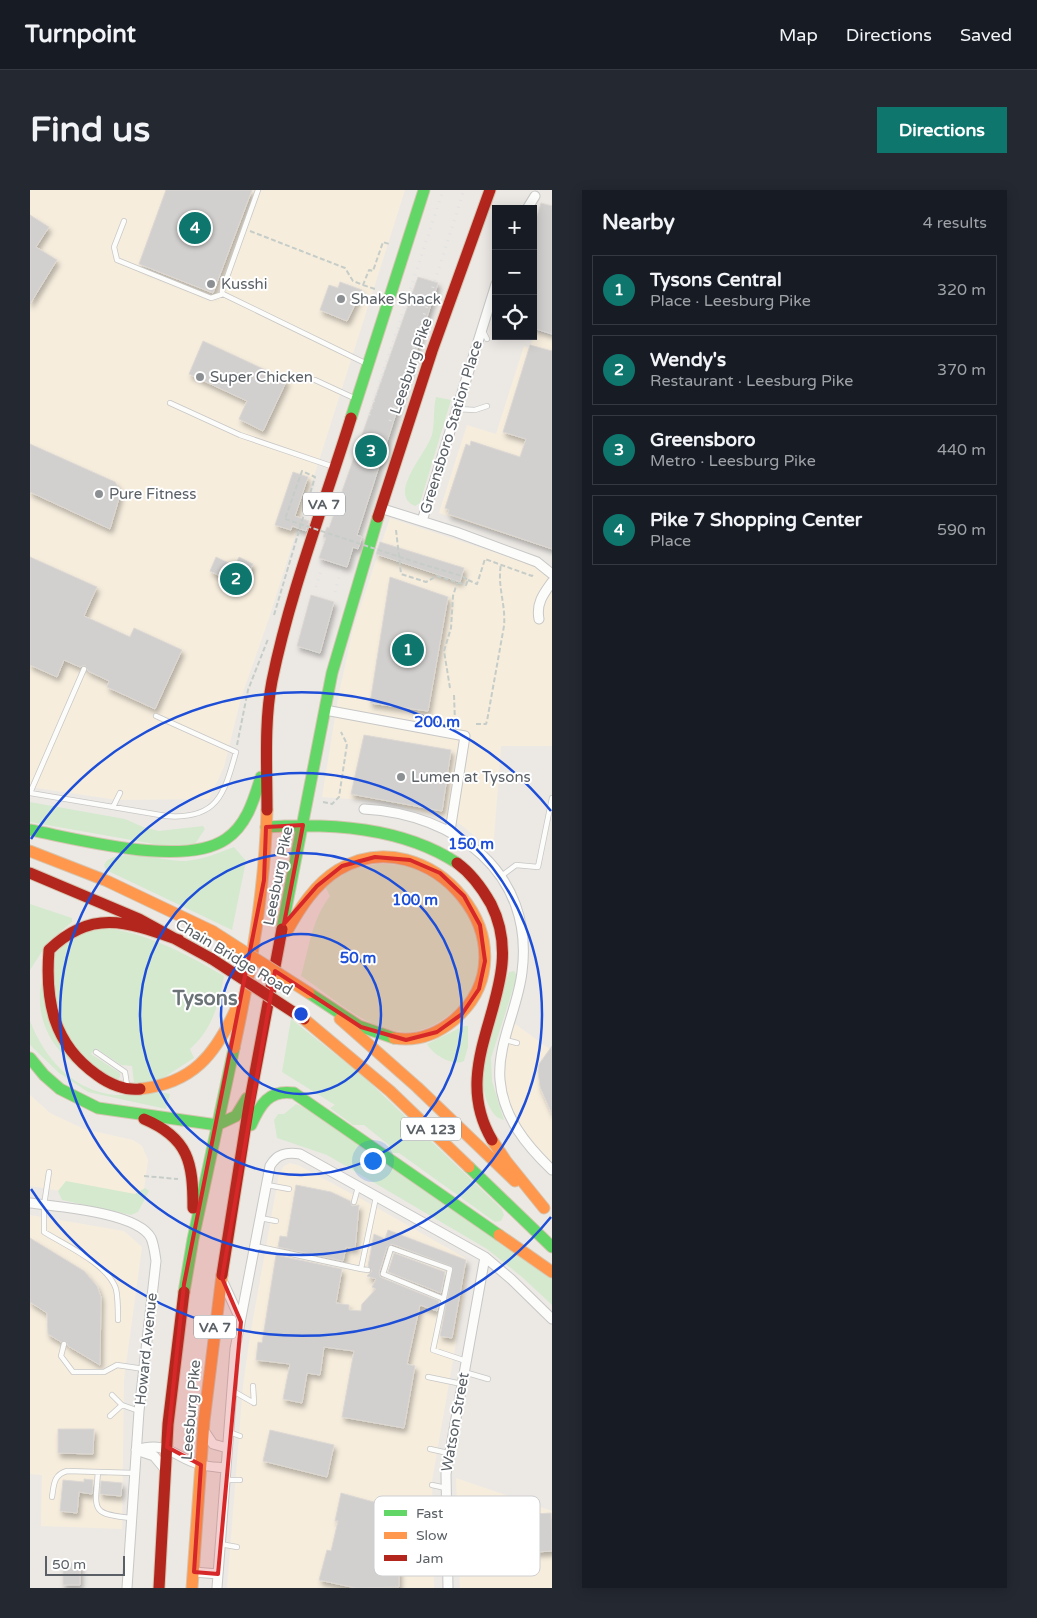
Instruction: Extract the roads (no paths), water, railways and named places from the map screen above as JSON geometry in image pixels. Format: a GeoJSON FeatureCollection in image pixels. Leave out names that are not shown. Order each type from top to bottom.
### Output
{"type":"FeatureCollection","features":[{"type":"Feature","properties":{"kind":"main road","name":"Leesburg Pike"},"geometry":{"type":"LineString","coordinates":[[159,1588],[167,1447],[178,1328],[193,1239],[245,989],[264,880],[268,717],[278,654],[424,190]]}},
{"type":"Feature","properties":{"kind":"main road","name":"Leesburg Pike"},"geometry":{"type":"LineString","coordinates":[[192,1588],[204,1424],[222,1278],[254,1078],[325,710],[342,631],[380,508],[448,302],[490,190]]}},
{"type":"Feature","properties":{"kind":"main road"},"geometry":{"type":"LineString","coordinates":[[30,830],[155,852],[177,854],[203,850],[228,837],[247,817],[254,804],[266,754]]}},
{"type":"Feature","properties":{"kind":"main road"},"geometry":{"type":"LineString","coordinates":[[266,826],[342,827],[425,845],[460,865],[482,888],[498,919],[504,954],[500,987],[480,1045],[476,1065],[475,1087],[478,1108],[486,1131],[494,1144],[548,1212]]}},
{"type":"Feature","properties":{"kind":"main road","name":"Chain Bridge Road"},"geometry":{"type":"LineString","coordinates":[[30,851],[106,881],[212,931],[309,994],[417,1086],[548,1212]]}},
{"type":"Feature","properties":{"kind":"main road"},"geometry":{"type":"LineString","coordinates":[[280,948],[297,914],[317,886],[342,866],[359,860],[393,857],[425,865],[453,884],[473,910],[480,925],[484,947],[483,975],[472,1002],[456,1020],[437,1032],[406,1040],[377,1034],[361,1027],[309,994]]}},
{"type":"Feature","properties":{"kind":"main road","name":"Chain Bridge Road"},"geometry":{"type":"LineString","coordinates":[[30,873],[99,900],[178,940],[212,959],[304,1019],[390,1091],[552,1247]]}},
{"type":"Feature","properties":{"kind":"main road"},"geometry":{"type":"LineString","coordinates":[[36,972],[46,954],[62,937],[80,927],[93,923],[126,923],[178,940]]}},
{"type":"Feature","properties":{"kind":"main road"},"geometry":{"type":"LineString","coordinates":[[80,1078],[96,1086],[127,1091],[162,1086],[192,1071],[219,1040],[245,989]]}},
{"type":"Feature","properties":{"kind":"main road"},"geometry":{"type":"LineString","coordinates":[[30,1058],[42,1074],[66,1094],[98,1108],[217,1125],[232,1121],[241,1112],[254,1078]]}},
{"type":"Feature","properties":{"kind":"main road"},"geometry":{"type":"LineString","coordinates":[[244,1137],[260,1105],[270,1095],[285,1091],[294,1093],[552,1272]]}},
{"type":"Feature","properties":{"kind":"main road"},"geometry":{"type":"LineString","coordinates":[[126,1113],[162,1126],[179,1140],[186,1150],[193,1175],[193,1239]]}},
{"type":"Feature","properties":{"kind":"street"},"geometry":{"type":"LineString","coordinates":[[529,205],[535,196]]}},
{"type":"Feature","properties":{"kind":"street","name":"Greensboro Station Place"},"geometry":{"type":"LineString","coordinates":[[492,302],[455,410],[422,522],[537,562],[552,574]]}},
{"type":"Feature","properties":{"kind":"street"},"geometry":{"type":"LineString","coordinates":[[380,508],[422,522]]}},
{"type":"Feature","properties":{"kind":"street"},"geometry":{"type":"LineString","coordinates":[[539,619],[537,610],[540,600],[552,582]]}},
{"type":"Feature","properties":{"kind":"street"},"geometry":{"type":"LineString","coordinates":[[325,710],[465,736],[450,831]]}},
{"type":"Feature","properties":{"kind":"street"},"geometry":{"type":"LineString","coordinates":[[364,808],[390,810],[406,814],[450,831],[474,847],[500,877],[518,913],[523,945],[522,972],[500,1062],[500,1079],[507,1110],[525,1141],[552,1170]]}},
{"type":"Feature","properties":{"kind":"street"},"geometry":{"type":"LineString","coordinates":[[217,1588],[235,1349],[270,1166],[274,1159],[289,1153],[306,1157],[484,1257],[511,1278],[552,1318]]}},
{"type":"Feature","properties":{"kind":"street","name":"Howard Avenue"},"geometry":{"type":"LineString","coordinates":[[30,1203],[107,1215],[129,1222],[142,1229],[151,1238],[156,1261],[139,1411],[126,1588]]}},
{"type":"Feature","properties":{"kind":"street","name":"Watson Street"},"geometry":{"type":"LineString","coordinates":[[446,1496],[448,1453],[484,1257]]}},
{"type":"Feature","properties":{"kind":"street"},"geometry":{"type":"LineString","coordinates":[[222,1278],[227,1294],[236,1307],[241,1322]]}},
{"type":"Feature","properties":{"kind":"street"},"geometry":{"type":"LineString","coordinates":[[204,1424],[213,1444],[227,1448]]}},
{"type":"Feature","properties":{"kind":"street"},"geometry":{"type":"LineString","coordinates":[[136,1450],[148,1446],[167,1447],[201,1465],[226,1468]]}},
{"type":"Feature","properties":{"kind":"street"},"geometry":{"type":"LineString","coordinates":[[136,1450],[154,1456],[166,1473]]}},
{"type":"Feature","properties":{"kind":"street"},"geometry":{"type":"LineString","coordinates":[[194,1572],[218,1574]]}},
{"type":"Feature","properties":{"kind":"lane"},"geometry":{"type":"LineString","coordinates":[[223,294],[222,291],[258,190]]}},
{"type":"Feature","properties":{"kind":"lane"},"geometry":{"type":"LineString","coordinates":[[124,221],[114,247],[117,260],[211,298],[223,294],[369,365]]}},
{"type":"Feature","properties":{"kind":"lane"},"geometry":{"type":"LineString","coordinates":[[482,328],[487,339]]}},
{"type":"Feature","properties":{"kind":"lane"},"geometry":{"type":"LineString","coordinates":[[315,380],[358,400]]}},
{"type":"Feature","properties":{"kind":"lane"},"geometry":{"type":"LineString","coordinates":[[170,403],[240,435],[335,468]]}},
{"type":"Feature","properties":{"kind":"lane"},"geometry":{"type":"LineString","coordinates":[[455,410],[475,410],[487,406]]}},
{"type":"Feature","properties":{"kind":"lane"},"geometry":{"type":"LineString","coordinates":[[84,669],[30,793],[166,816],[182,818],[197,814],[216,801],[226,789],[236,752],[156,716]]}},
{"type":"Feature","properties":{"kind":"lane"},"geometry":{"type":"LineString","coordinates":[[114,807],[120,793]]}},
{"type":"Feature","properties":{"kind":"lane"},"geometry":{"type":"LineString","coordinates":[[500,877],[516,865],[538,867],[552,798]]}},
{"type":"Feature","properties":{"kind":"lane"},"geometry":{"type":"LineString","coordinates":[[506,1040],[517,1043]]}},
{"type":"Feature","properties":{"kind":"lane"},"geometry":{"type":"LineString","coordinates":[[96,1052],[125,1072],[127,1091]]}},
{"type":"Feature","properties":{"kind":"lane"},"geometry":{"type":"LineString","coordinates":[[49,1172],[44,1205],[44,1232],[97,1265],[111,1278],[116,1290],[118,1320]]}},
{"type":"Feature","properties":{"kind":"lane"},"geometry":{"type":"LineString","coordinates":[[267,1185],[288,1189]]}},
{"type":"Feature","properties":{"kind":"lane"},"geometry":{"type":"LineString","coordinates":[[354,1202],[359,1186]]}},
{"type":"Feature","properties":{"kind":"lane"},"geometry":{"type":"LineString","coordinates":[[361,1269],[376,1196]]}},
{"type":"Feature","properties":{"kind":"lane"},"geometry":{"type":"LineString","coordinates":[[260,1218],[276,1221]]}},
{"type":"Feature","properties":{"kind":"lane"},"geometry":{"type":"LineString","coordinates":[[255,1246],[368,1270]]}},
{"type":"Feature","properties":{"kind":"lane"},"geometry":{"type":"LineString","coordinates":[[444,1299],[383,1274],[391,1248],[450,1269],[444,1299],[433,1350],[466,1361]]}},
{"type":"Feature","properties":{"kind":"lane"},"geometry":{"type":"LineString","coordinates":[[64,1344],[61,1356],[73,1372],[104,1372],[117,1365],[144,1369]]}},
{"type":"Feature","properties":{"kind":"lane"},"geometry":{"type":"LineString","coordinates":[[464,1372],[488,1379]]}},
{"type":"Feature","properties":{"kind":"lane"},"geometry":{"type":"LineString","coordinates":[[428,1377],[462,1384]]}},
{"type":"Feature","properties":{"kind":"lane"},"geometry":{"type":"LineString","coordinates":[[232,1390],[254,1402],[253,1386]]}},
{"type":"Feature","properties":{"kind":"lane"},"geometry":{"type":"LineString","coordinates":[[112,1395],[122,1405],[139,1411]]}},
{"type":"Feature","properties":{"kind":"lane"},"geometry":{"type":"LineString","coordinates":[[110,1416],[122,1405]]}},
{"type":"Feature","properties":{"kind":"lane"},"geometry":{"type":"LineString","coordinates":[[228,1432],[240,1436]]}},
{"type":"Feature","properties":{"kind":"lane"},"geometry":{"type":"LineString","coordinates":[[430,1449],[448,1453]]}},
{"type":"Feature","properties":{"kind":"lane"},"geometry":{"type":"LineString","coordinates":[[52,1497],[54,1479],[59,1474],[67,1471],[135,1473]]}},
{"type":"Feature","properties":{"kind":"lane"},"geometry":{"type":"LineString","coordinates":[[98,1472],[96,1506],[100,1513],[109,1516],[132,1518]]}},
{"type":"Feature","properties":{"kind":"lane"},"geometry":{"type":"LineString","coordinates":[[225,1480],[240,1480]]}},
{"type":"Feature","properties":{"kind":"lane"},"geometry":{"type":"LineString","coordinates":[[432,1485],[446,1488]]}},
{"type":"Feature","properties":{"kind":"lane"},"geometry":{"type":"LineString","coordinates":[[220,1544],[237,1547]]}},
{"type":"Feature","properties":{"kind":"railway"},"geometry":{"type":"LineString","coordinates":[[369,415],[443,190]]}},
{"type":"Feature","properties":{"kind":"railway"},"geometry":{"type":"LineString","coordinates":[[390,421],[464,190]]}},
{"type":"Feature","properties":{"kind":"railway"},"geometry":{"type":"LineString","coordinates":[[316,587],[324,560]]}},
{"type":"Feature","properties":{"kind":"railway"},"geometry":{"type":"LineString","coordinates":[[335,592],[342,566]]}},
{"type":"Feature","properties":{"kind":"place","name":"Pike 7 Shopping Center"},"geometry":{"type":"Point","coordinates":[195,228]}},
{"type":"Feature","properties":{"kind":"place","name":"Kusshi"},"geometry":{"type":"Point","coordinates":[211,284]}},
{"type":"Feature","properties":{"kind":"place","name":"Shake Shack"},"geometry":{"type":"Point","coordinates":[341,299]}},
{"type":"Feature","properties":{"kind":"place","name":"Super Chicken"},"geometry":{"type":"Point","coordinates":[200,377]}},
{"type":"Feature","properties":{"kind":"place","name":"Greensboro"},"geometry":{"type":"Point","coordinates":[371,451]}},
{"type":"Feature","properties":{"kind":"place","name":"Pure Fitness"},"geometry":{"type":"Point","coordinates":[99,494]}},
{"type":"Feature","properties":{"kind":"place","name":"Wendy's"},"geometry":{"type":"Point","coordinates":[236,579]}},
{"type":"Feature","properties":{"kind":"place","name":"Tysons Central"},"geometry":{"type":"Point","coordinates":[408,650]}},
{"type":"Feature","properties":{"kind":"place","name":"Lumen at Tysons"},"geometry":{"type":"Point","coordinates":[401,777]}},
{"type":"Feature","properties":{"kind":"district","name":"Tysons"},"geometry":{"type":"Point","coordinates":[205,998]}}]}
